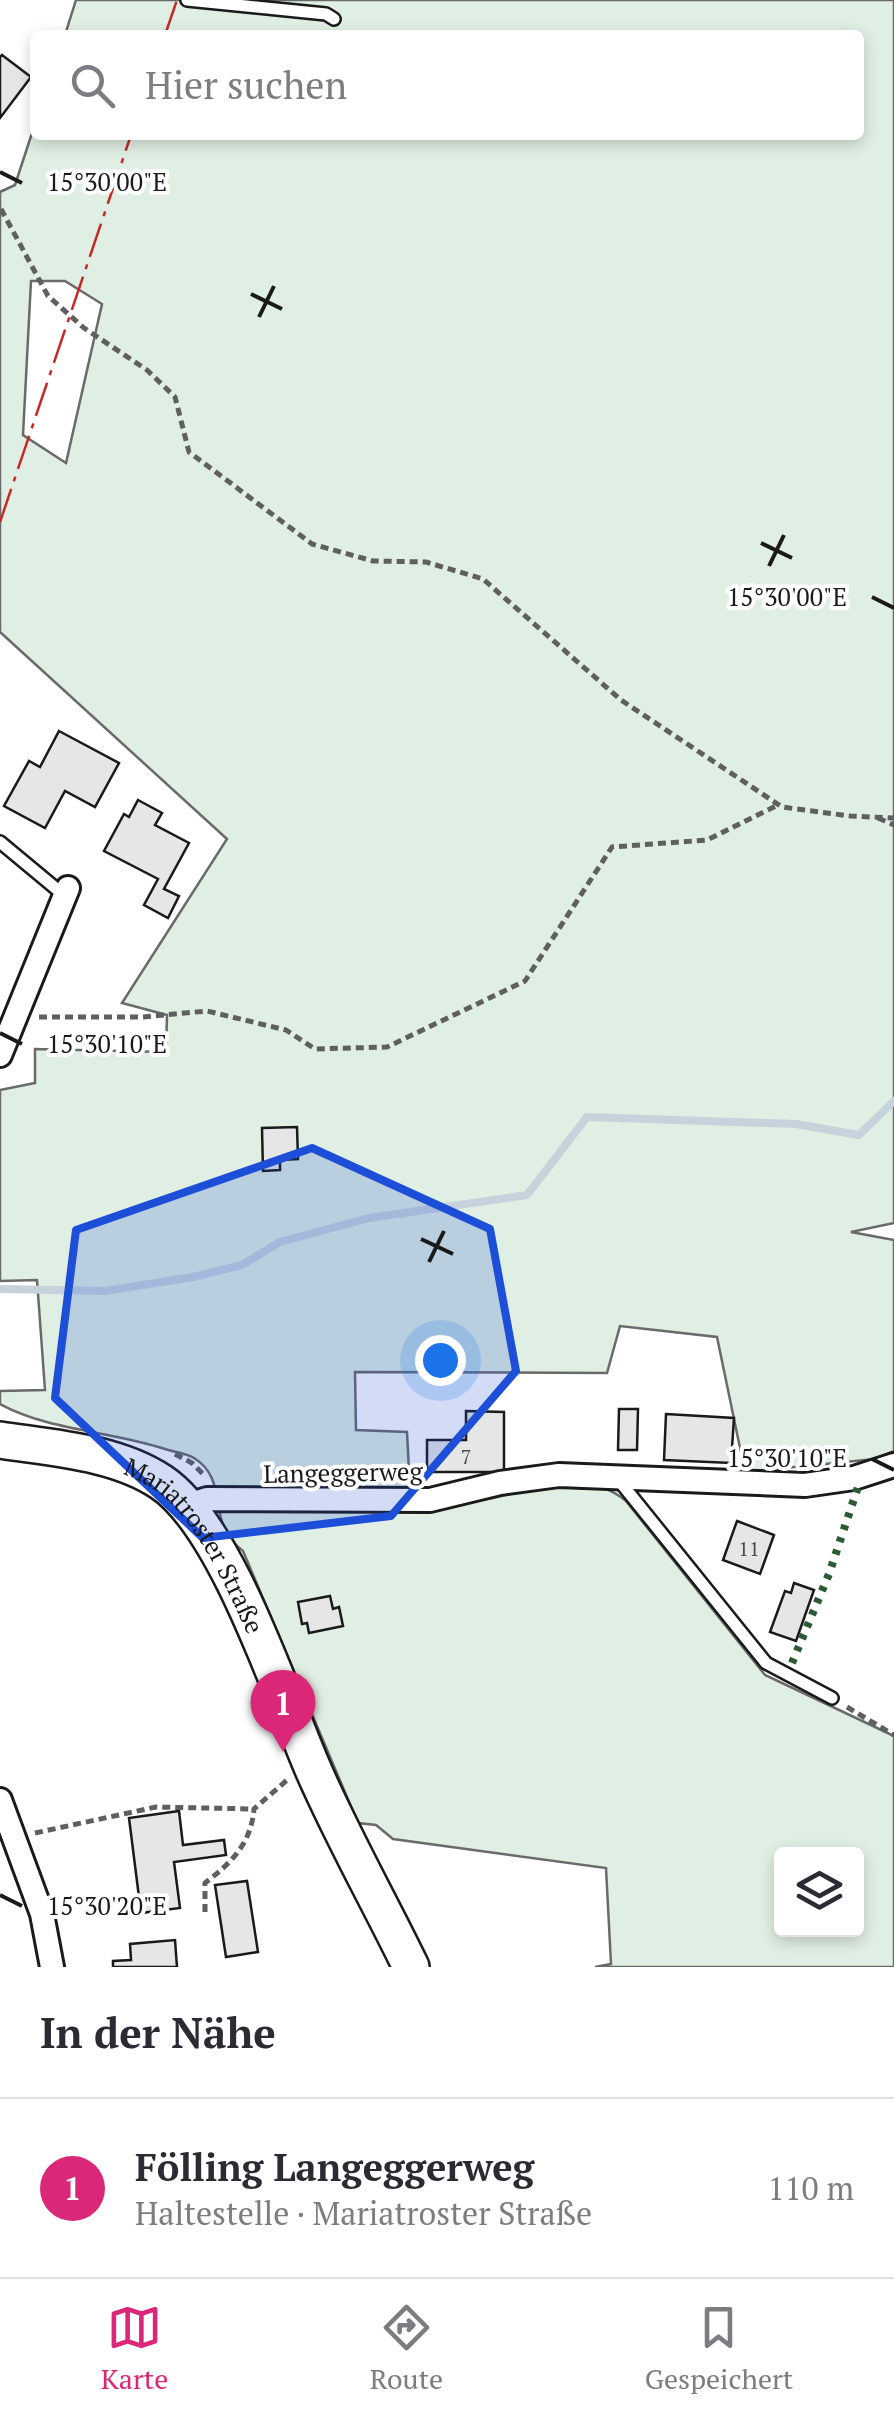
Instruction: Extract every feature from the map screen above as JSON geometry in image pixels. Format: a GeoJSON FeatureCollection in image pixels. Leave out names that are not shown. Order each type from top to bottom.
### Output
{"type":"FeatureCollection","features":[{"type":"Feature","properties":{"kind":"main road","name":"Mariatroster Straße"},"geometry":{"type":"LineString","coordinates":[[0,1440],[113,1460],[161,1482],[188,1506],[228,1570],[314,1770],[411,1967]]}},
{"type":"Feature","properties":{"kind":"street"},"geometry":{"type":"LineString","coordinates":[[0,1055],[67,892]]}},
{"type":"Feature","properties":{"kind":"street","name":"Langeggerweg"},"geometry":{"type":"LineString","coordinates":[[188,1506],[207,1499],[430,1500],[500,1483],[559,1475],[806,1485],[854,1478],[894,1465]]}},
{"type":"Feature","properties":{"kind":"street"},"geometry":{"type":"LineString","coordinates":[[0,1800],[42,1914],[52,1967]]}},
{"type":"Feature","properties":{"kind":"lane"},"geometry":{"type":"LineString","coordinates":[[188,0],[291,5],[334,18]]}},
{"type":"Feature","properties":{"kind":"lane"},"geometry":{"type":"LineString","coordinates":[[0,842],[67,892]]}},
{"type":"Feature","properties":{"kind":"lane"},"geometry":{"type":"LineString","coordinates":[[617,1478],[766,1663],[832,1698]]}},
{"type":"Feature","properties":{"kind":"path"},"geometry":{"type":"LineString","coordinates":[[1,209],[48,296],[84,328],[147,370],[175,398],[189,452],[312,544],[372,561],[426,562],[483,579],[621,700],[778,805],[894,821]]}},
{"type":"Feature","properties":{"kind":"path"},"geometry":{"type":"LineString","coordinates":[[16,1017],[142,1017],[207,1010],[286,1030],[314,1048],[386,1047],[525,981],[556,939],[612,847],[708,840],[778,805]]}},
{"type":"Feature","properties":{"kind":"path"},"geometry":{"type":"LineString","coordinates":[[832,1698],[894,1735]]}},
{"type":"Feature","properties":{"kind":"path"},"geometry":{"type":"LineString","coordinates":[[205,1912],[205,1884],[236,1860],[253,1822],[254,1809],[282,1782],[314,1770]]}},
{"type":"Feature","properties":{"kind":"path"},"geometry":{"type":"LineString","coordinates":[[15,1836],[156,1807],[254,1809]]}},
{"type":"Feature","properties":{"kind":"highlighted area"},"geometry":{"type":"Polygon","coordinates":[[[312,1148],[490,1229],[516,1371],[391,1516],[203,1538],[55,1398],[76,1230],[312,1148]]]}},
{"type":"Feature","properties":{"kind":"green space"},"geometry":{"type":"Polygon","coordinates":[[[76,0],[894,0],[894,1223],[851,1232],[894,1240],[894,1451],[875,1459],[745,1472],[717,1337],[620,1326],[607,1373],[355,1372],[356,1430],[407,1432],[411,1510],[556,1484],[593,1485],[610,1491],[626,1501],[765,1675],[894,1736],[894,1967],[595,1967],[611,1964],[606,1868],[393,1839],[376,1825],[358,1823],[243,1551],[224,1527],[212,1478],[205,1467],[184,1454],[39,1420],[0,1404],[0,1391],[45,1390],[37,1280],[0,1281],[0,1090],[35,1083],[35,1049],[166,1052],[167,1015],[122,1003],[227,839],[0,632],[0,192],[15,185],[30,139],[864,140],[864,30],[67,30],[76,0]],[[31,281],[23,435],[66,463],[102,304],[65,281],[31,281]]]}},
{"type":"Feature","properties":{"kind":"building"},"geometry":{"type":"Polygon","coordinates":[[[0,57],[30,78],[0,118],[0,57]]]}},
{"type":"Feature","properties":{"kind":"building"},"geometry":{"type":"Polygon","coordinates":[[[59,731],[119,763],[95,807],[65,791],[45,828],[4,806],[29,761],[40,767],[59,731]]]}},
{"type":"Feature","properties":{"kind":"building"},"geometry":{"type":"Polygon","coordinates":[[[138,800],[162,813],[155,825],[189,843],[164,889],[179,896],[168,918],[144,905],[158,879],[104,851],[124,814],[129,817],[138,800]]]}},
{"type":"Feature","properties":{"kind":"building"},"geometry":{"type":"Polygon","coordinates":[[[297,1127],[298,1159],[280,1160],[280,1170],[263,1171],[262,1128],[297,1127]]]}},
{"type":"Feature","properties":{"kind":"building"},"geometry":{"type":"Polygon","coordinates":[[[619,1409],[638,1409],[637,1450],[618,1450],[619,1409]]]}},
{"type":"Feature","properties":{"kind":"building"},"geometry":{"type":"Polygon","coordinates":[[[466,1411],[504,1412],[504,1472],[427,1472],[427,1440],[466,1440],[466,1411]]]}},
{"type":"Feature","properties":{"kind":"building"},"geometry":{"type":"Polygon","coordinates":[[[666,1414],[734,1418],[731,1463],[664,1460],[666,1414]]]}},
{"type":"Feature","properties":{"kind":"building"},"geometry":{"type":"Polygon","coordinates":[[[737,1521],[774,1535],[760,1574],[723,1560],[737,1521]]]}},
{"type":"Feature","properties":{"kind":"building"},"geometry":{"type":"Polygon","coordinates":[[[794,1583],[814,1590],[796,1641],[770,1632],[785,1591],[791,1593],[794,1583]]]}},
{"type":"Feature","properties":{"kind":"building"},"geometry":{"type":"Polygon","coordinates":[[[330,1596],[333,1609],[339,1607],[343,1626],[309,1633],[307,1623],[302,1624],[298,1602],[330,1596]]]}},
{"type":"Feature","properties":{"kind":"building"},"geometry":{"type":"Polygon","coordinates":[[[179,1811],[183,1845],[224,1840],[226,1855],[174,1862],[180,1908],[141,1913],[129,1818],[179,1811]]]}},
{"type":"Feature","properties":{"kind":"building"},"geometry":{"type":"Polygon","coordinates":[[[247,1881],[258,1952],[226,1957],[215,1885],[247,1881]]]}},
{"type":"Feature","properties":{"kind":"building"},"geometry":{"type":"Polygon","coordinates":[[[175,1940],[177,1967],[113,1967],[113,1961],[131,1960],[130,1944],[175,1940]]]}},
{"type":"Feature","properties":{"kind":"waterway"},"geometry":{"type":"LineString","coordinates":[[0,1289],[105,1291],[193,1277],[242,1265],[280,1242],[369,1218],[527,1195],[587,1117],[796,1124],[859,1135],[894,1101]]}},
{"type":"Feature","properties":{"kind":"hedge"},"geometry":{"type":"LineString","coordinates":[[792,1663],[829,1574],[858,1487]]}},
{"type":"Feature","properties":{"kind":"power"},"geometry":{"type":"LineString","coordinates":[[167,30],[177,0]]}},
{"type":"Feature","properties":{"kind":"power"},"geometry":{"type":"LineString","coordinates":[[0,522],[129,140]]}},
{"type":"Feature","properties":{"kind":"place","name":"Fölling Langeggerweg"},"geometry":{"type":"Point","coordinates":[283,1752]}}]}
